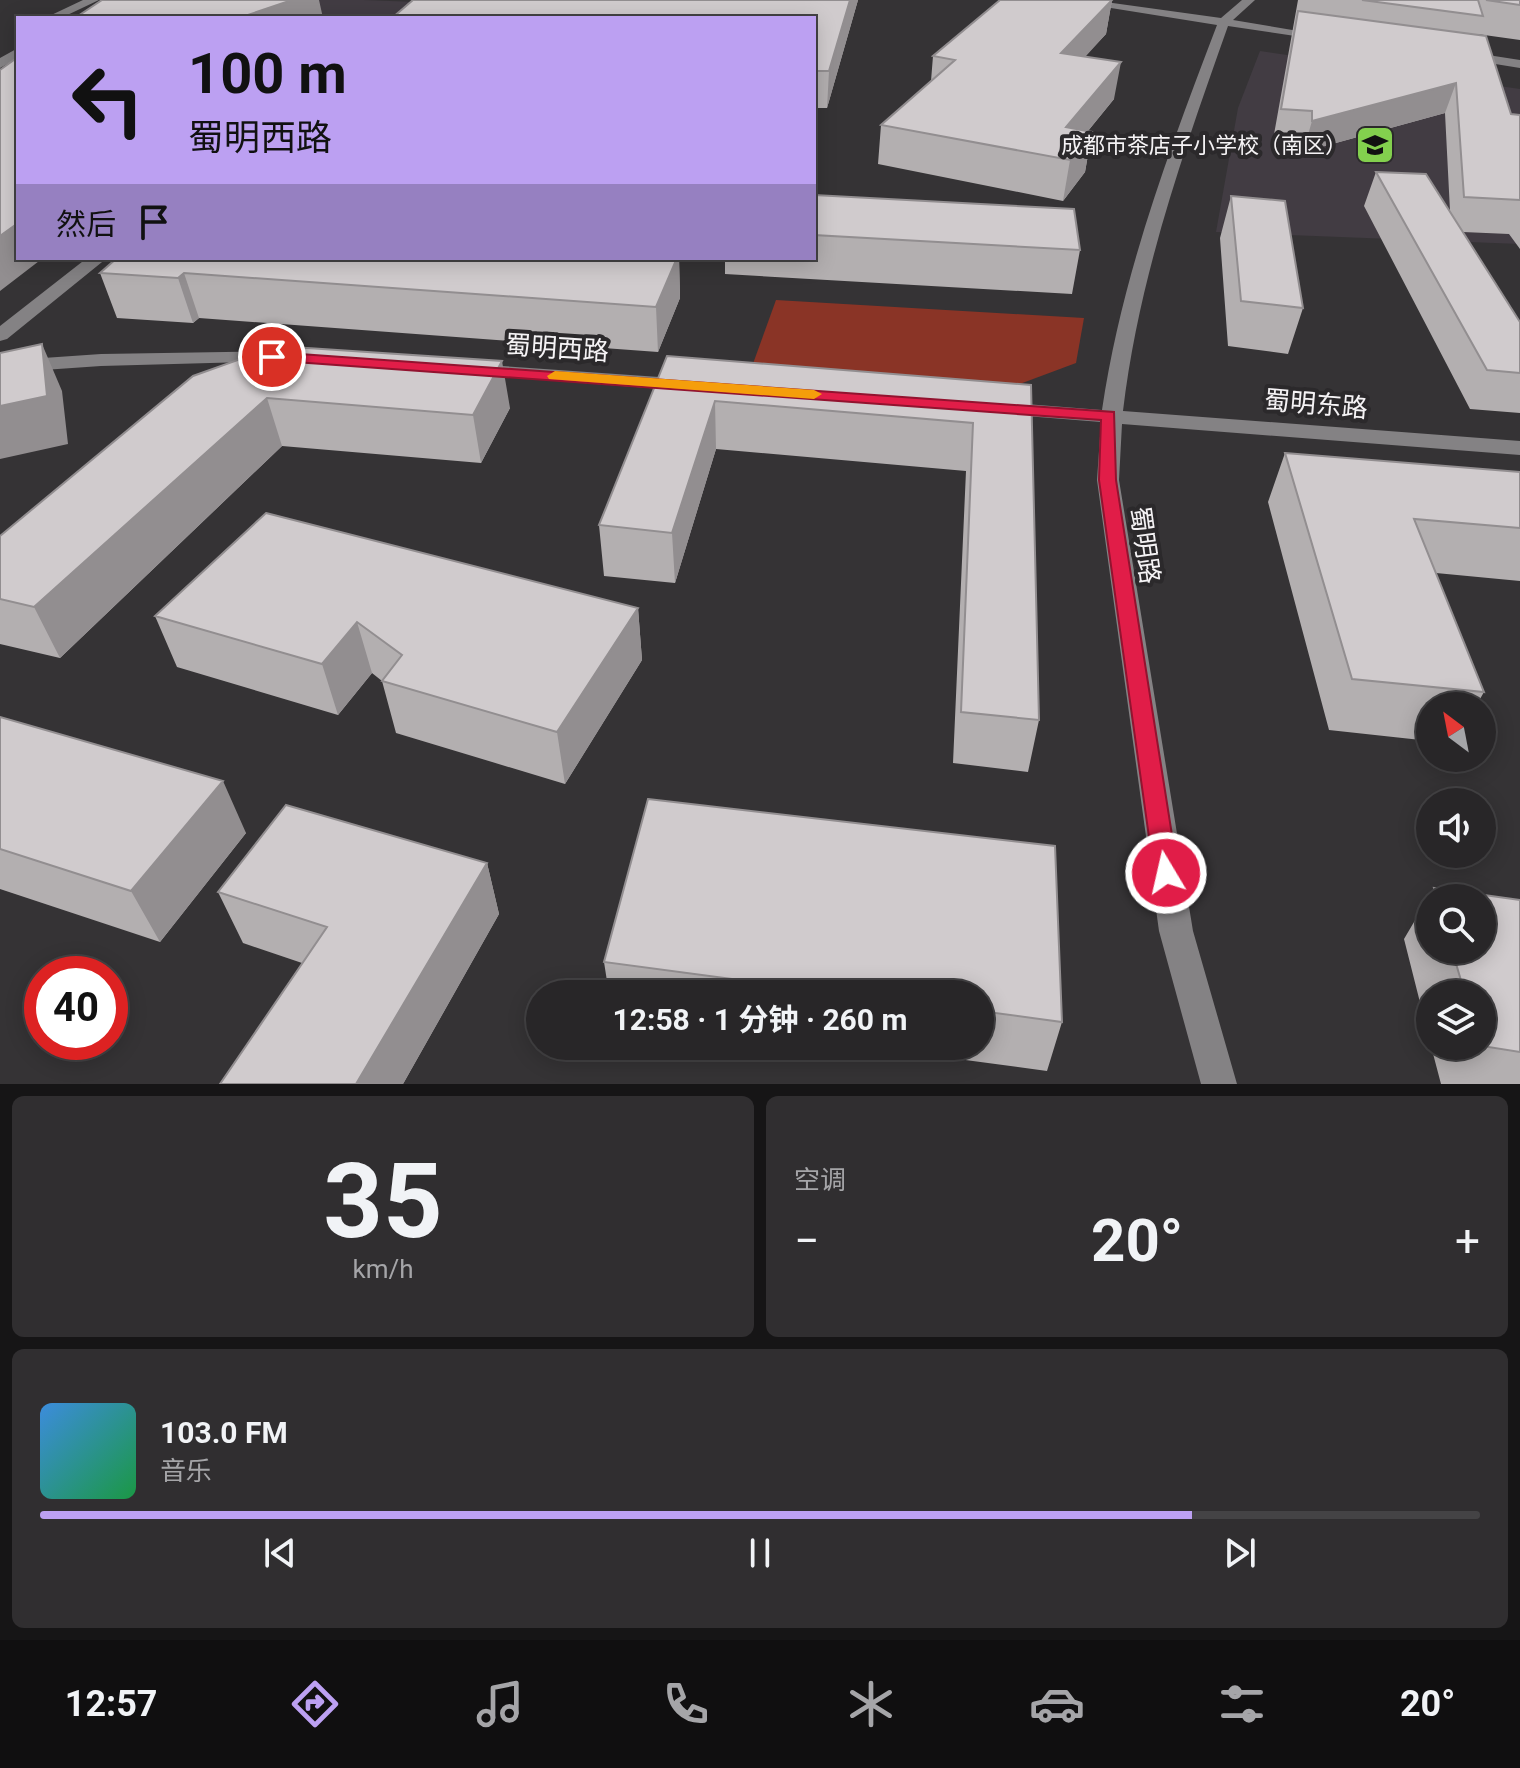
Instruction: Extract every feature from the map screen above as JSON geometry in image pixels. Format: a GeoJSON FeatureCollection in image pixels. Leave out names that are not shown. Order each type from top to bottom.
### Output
{"type":"FeatureCollection","features":[{"type":"Feature","properties":{"kind":"street"},"geometry":{"type":"LineString","coordinates":[[1067,0],[1333,37]]}},
{"type":"Feature","properties":{"kind":"street"},"geometry":{"type":"LineString","coordinates":[[1224,22],[1249,0]]}},
{"type":"Feature","properties":{"kind":"street"},"geometry":{"type":"LineString","coordinates":[[57,16],[98,3]]}},
{"type":"Feature","properties":{"kind":"street"},"geometry":{"type":"LineString","coordinates":[[82,16],[98,3]]}},
{"type":"Feature","properties":{"kind":"street","name":"蜀明路"},"geometry":{"type":"LineString","coordinates":[[1219,1084],[1173,916],[1108,480],[1109,416],[1130,294],[1153,212],[1224,22]]}},
{"type":"Feature","properties":{"kind":"street"},"geometry":{"type":"LineString","coordinates":[[1442,53],[1520,64]]}},
{"type":"Feature","properties":{"kind":"street"},"geometry":{"type":"LineString","coordinates":[[0,335],[95,260]]}},
{"type":"Feature","properties":{"kind":"street"},"geometry":{"type":"LineString","coordinates":[[0,367],[224,356],[296,357]]}},
{"type":"Feature","properties":{"kind":"street"},"geometry":{"type":"LineString","coordinates":[[201,377],[224,356]]}},
{"type":"Feature","properties":{"kind":"street","name":"蜀明西路"},"geometry":{"type":"LineString","coordinates":[[455,369],[710,387]]}},
{"type":"Feature","properties":{"kind":"street"},"geometry":{"type":"LineString","coordinates":[[981,407],[1109,416]]}},
{"type":"Feature","properties":{"kind":"street","name":"蜀明东路"},"geometry":{"type":"LineString","coordinates":[[1109,416],[1520,448]]}},
{"type":"Feature","properties":{"kind":"shaded area"},"geometry":{"type":"Polygon","coordinates":[[[258,0],[418,2],[404,16],[135,16],[258,0]]]}},
{"type":"Feature","properties":{"kind":"shaded area","name":"成都市茶店子小学校（南区）"},"geometry":{"type":"Polygon","coordinates":[[[1260,51],[1520,89],[1520,244],[1216,232],[1238,108],[1260,51]]]}},
{"type":"Feature","properties":{"kind":"shaded area"},"geometry":{"type":"Polygon","coordinates":[[[776,300],[1084,318],[1076,363],[1017,385],[750,372],[776,300]]]}},
{"type":"Feature","properties":{"kind":"building"},"geometry":{"type":"Polygon","coordinates":[[[102,0],[292,0],[245,16],[78,16],[102,0]]]}},
{"type":"Feature","properties":{"kind":"building"},"geometry":{"type":"Polygon","coordinates":[[[413,0],[850,0],[829,71],[816,71],[816,16],[394,16],[413,0]]]}},
{"type":"Feature","properties":{"kind":"building"},"geometry":{"type":"Polygon","coordinates":[[[1000,0],[1112,0],[1061,53],[1121,62],[1066,127],[1092,132],[1070,160],[881,125],[955,60],[933,56],[1000,0]]]}},
{"type":"Feature","properties":{"kind":"building"},"geometry":{"type":"Polygon","coordinates":[[[1362,0],[1478,0],[1483,16],[1362,0]]]}},
{"type":"Feature","properties":{"kind":"building"},"geometry":{"type":"Polygon","coordinates":[[[1486,0],[1520,0],[1520,5],[1486,0]]]}},
{"type":"Feature","properties":{"kind":"building"},"geometry":{"type":"Polygon","coordinates":[[[1298,11],[1486,36],[1511,114],[1520,115],[1520,200],[1464,197],[1456,83],[1312,121],[1312,111],[1281,109],[1298,11]]]}},
{"type":"Feature","properties":{"kind":"building"},"geometry":{"type":"Polygon","coordinates":[[[16,58],[16,224],[0,236],[0,70],[16,58]]]}},
{"type":"Feature","properties":{"kind":"building"},"geometry":{"type":"Polygon","coordinates":[[[1376,172],[1426,174],[1520,322],[1520,373],[1487,370],[1376,172]]]}},
{"type":"Feature","properties":{"kind":"building"},"geometry":{"type":"Polygon","coordinates":[[[816,195],[1074,209],[1080,250],[816,235],[816,195]]]}},
{"type":"Feature","properties":{"kind":"building"},"geometry":{"type":"Polygon","coordinates":[[[1231,196],[1285,201],[1303,308],[1241,301],[1231,196]]]}},
{"type":"Feature","properties":{"kind":"building"},"geometry":{"type":"Polygon","coordinates":[[[115,260],[676,260],[656,307],[184,273],[178,278],[100,273],[115,260]]]}},
{"type":"Feature","properties":{"kind":"building"},"geometry":{"type":"Polygon","coordinates":[[[42,344],[47,396],[0,406],[0,353],[42,344]]]}},
{"type":"Feature","properties":{"kind":"building"},"geometry":{"type":"Polygon","coordinates":[[[277,346],[502,361],[473,415],[267,398],[34,607],[0,599],[0,536],[193,376],[277,346]]]}},
{"type":"Feature","properties":{"kind":"building"},"geometry":{"type":"Polygon","coordinates":[[[667,356],[1031,385],[1039,720],[961,712],[973,423],[715,401],[672,533],[599,525],[667,356]]]}},
{"type":"Feature","properties":{"kind":"building"},"geometry":{"type":"Polygon","coordinates":[[[1285,453],[1520,472],[1520,528],[1414,519],[1484,692],[1352,679],[1285,453]]]}},
{"type":"Feature","properties":{"kind":"building"},"geometry":{"type":"Polygon","coordinates":[[[266,513],[638,608],[557,732],[382,681],[402,655],[357,622],[322,664],[155,616],[266,513]]]}},
{"type":"Feature","properties":{"kind":"building"},"geometry":{"type":"Polygon","coordinates":[[[0,717],[223,781],[131,891],[0,849],[0,717]]]}},
{"type":"Feature","properties":{"kind":"building"},"geometry":{"type":"Polygon","coordinates":[[[648,799],[1055,846],[1062,1022],[994,1013],[994,980],[740,980],[604,962],[648,799]]]}},
{"type":"Feature","properties":{"kind":"building"},"geometry":{"type":"Polygon","coordinates":[[[286,805],[487,863],[356,1084],[220,1084],[327,927],[218,892],[286,805]]]}},
{"type":"Feature","properties":{"kind":"building"},"geometry":{"type":"Polygon","coordinates":[[[1496,897],[1520,900],[1520,1052],[1496,1048],[1496,980],[1461,980],[1456,964],[1496,964],[1496,897]]]}},
{"type":"Feature","properties":{"kind":"slow traffic"},"geometry":{"type":"LineString","coordinates":[[555,376],[814,394]]}},
{"type":"Feature","properties":{"kind":"place","name":"成都市茶店子小学校（南区）"},"geometry":{"type":"Point","coordinates":[1375,145]}},
{"type":"Feature","properties":{"kind":"route"},"geometry":{"type":"LineString","coordinates":[[272,357],[1109,416],[1108,480],[1138,700],[1166,873]]}}]}
